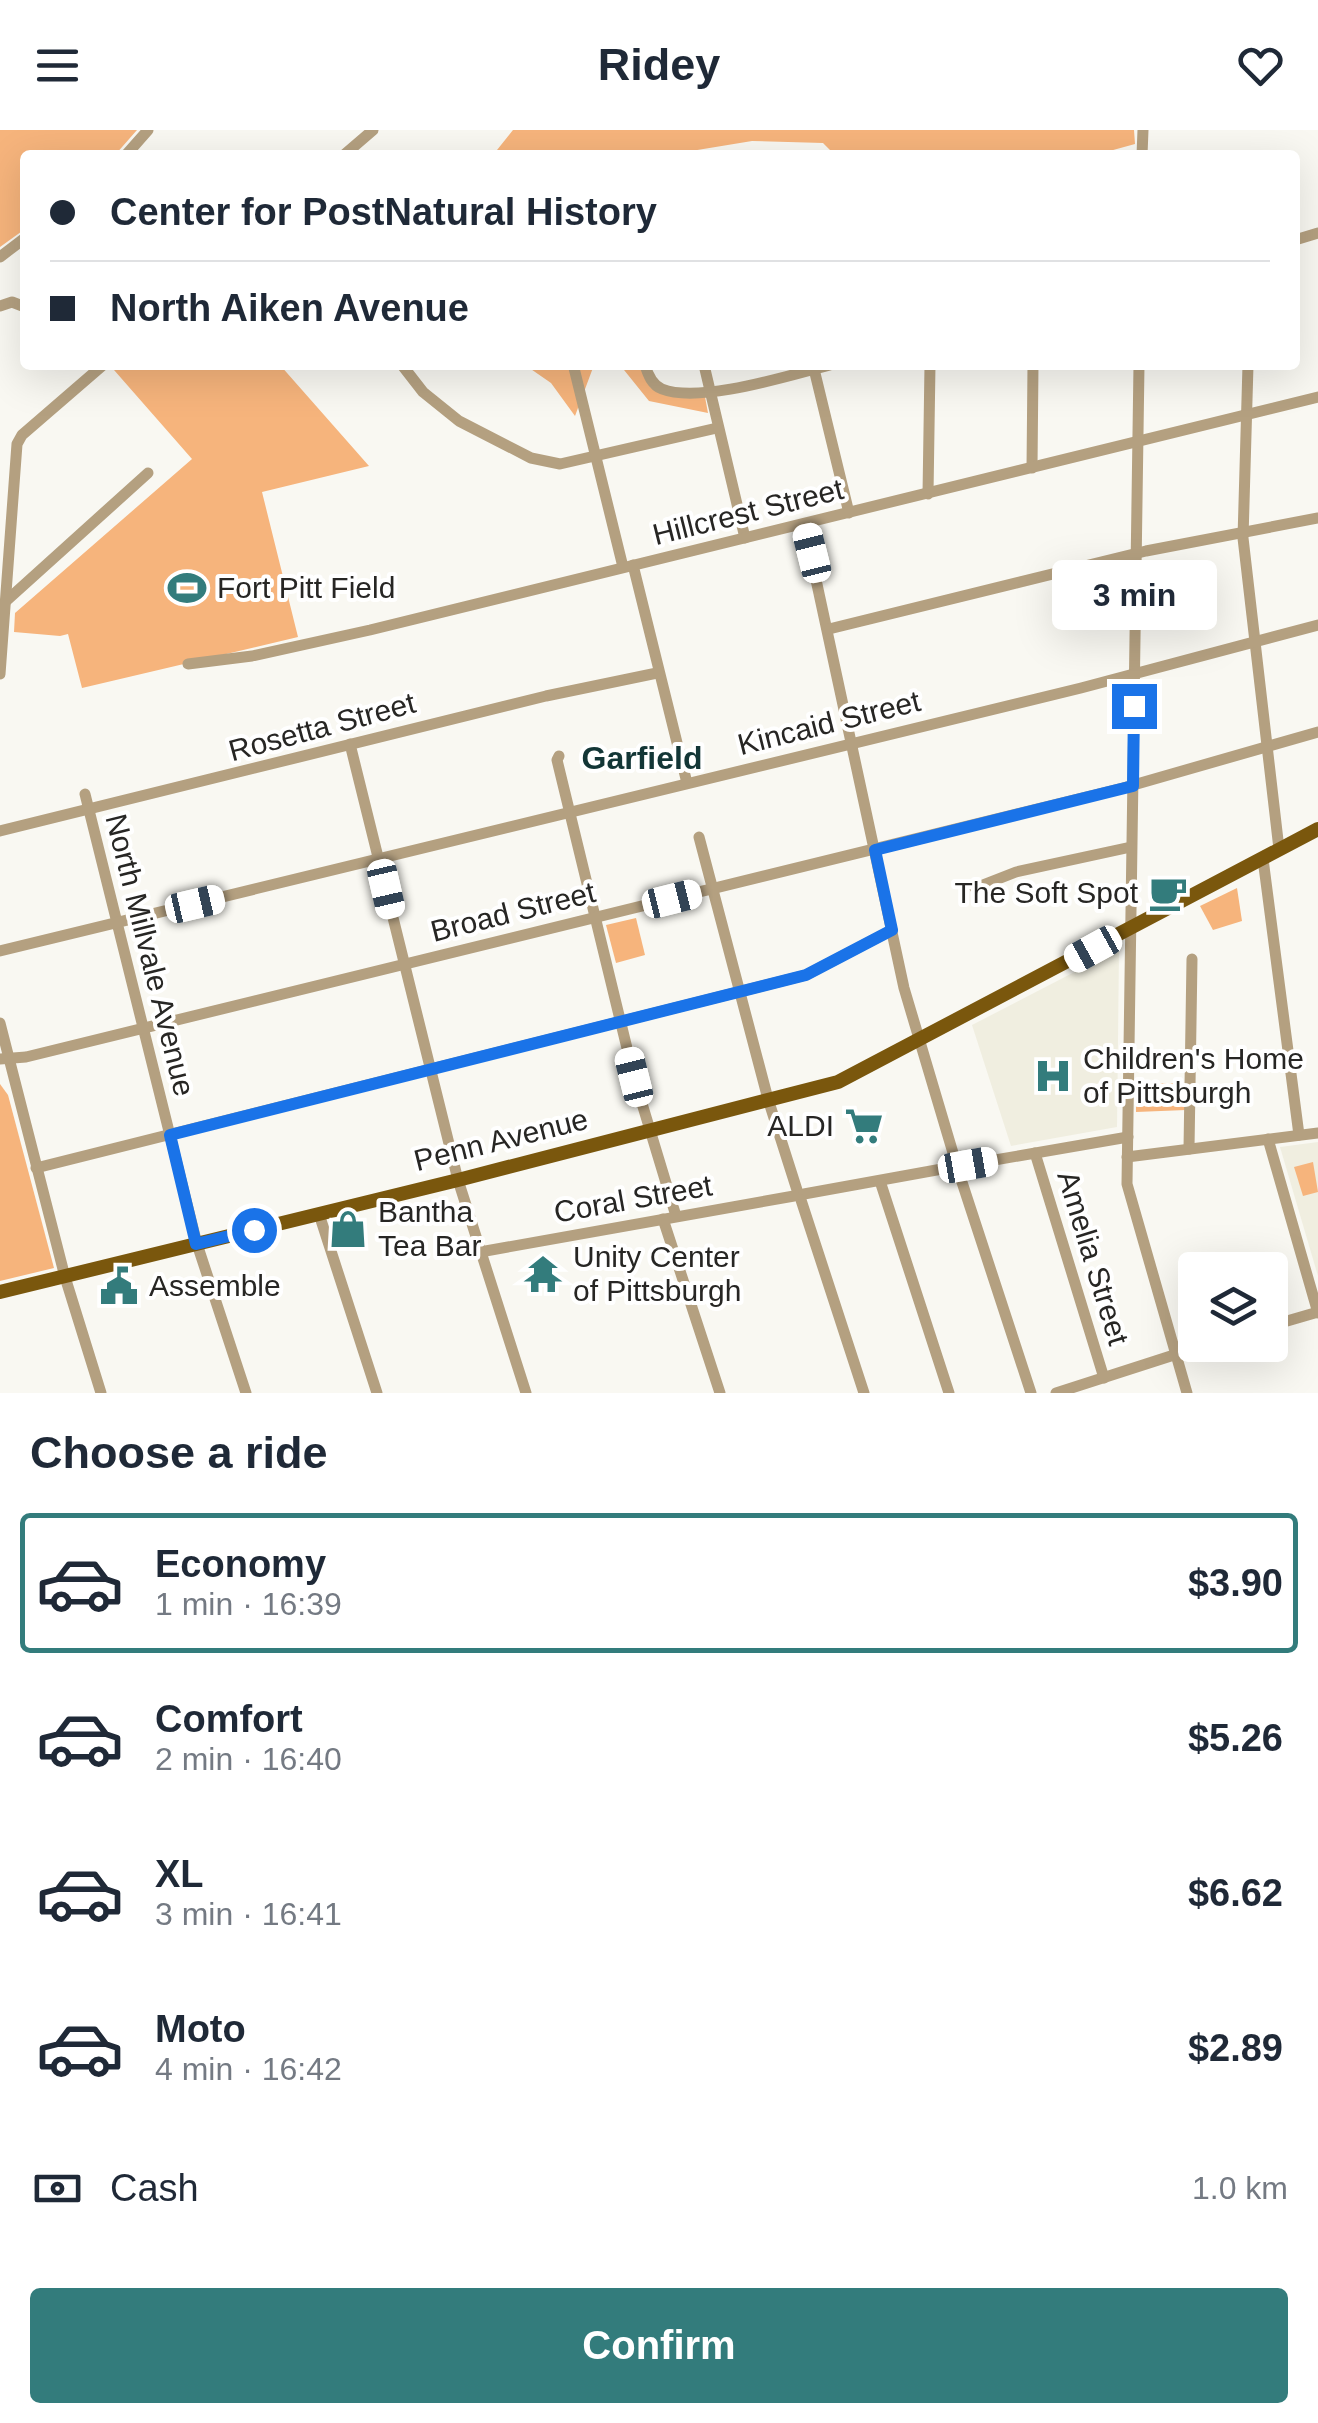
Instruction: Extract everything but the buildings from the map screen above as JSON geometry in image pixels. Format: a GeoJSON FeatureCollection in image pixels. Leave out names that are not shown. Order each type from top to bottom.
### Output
{"type":"FeatureCollection","features":[{"type":"Feature","properties":{"kind":"main road","name":"Penn Avenue"},"geometry":{"type":"LineString","coordinates":[[0,1292],[838,1082],[1318,829]]}},
{"type":"Feature","properties":{"kind":"street"},"geometry":{"type":"LineString","coordinates":[[130,150],[148,130]]}},
{"type":"Feature","properties":{"kind":"street"},"geometry":{"type":"LineString","coordinates":[[350,150],[373,130]]}},
{"type":"Feature","properties":{"kind":"street"},"geometry":{"type":"LineString","coordinates":[[0,257],[20,242]]}},
{"type":"Feature","properties":{"kind":"street"},"geometry":{"type":"LineString","coordinates":[[0,674],[16,444],[22,434],[96,370]]}},
{"type":"Feature","properties":{"kind":"street"},"geometry":{"type":"LineString","coordinates":[[406,370],[438,406],[459,421],[531,458],[560,464],[717,428]]}},
{"type":"Feature","properties":{"kind":"street"},"geometry":{"type":"LineString","coordinates":[[575,370],[686,783]]}},
{"type":"Feature","properties":{"kind":"street"},"geometry":{"type":"LineString","coordinates":[[647,370],[651,381],[664,390],[711,393],[810,370]]}},
{"type":"Feature","properties":{"kind":"street"},"geometry":{"type":"LineString","coordinates":[[705,370],[746,538]]}},
{"type":"Feature","properties":{"kind":"street"},"geometry":{"type":"LineString","coordinates":[[814,370],[850,513]]}},
{"type":"Feature","properties":{"kind":"street"},"geometry":{"type":"LineString","coordinates":[[928,494],[930,370]]}},
{"type":"Feature","properties":{"kind":"street"},"geometry":{"type":"LineString","coordinates":[[1032,468],[1033,370]]}},
{"type":"Feature","properties":{"kind":"street"},"geometry":{"type":"LineString","coordinates":[[1139,370],[1127,1184],[1187,1393]]}},
{"type":"Feature","properties":{"kind":"street"},"geometry":{"type":"LineString","coordinates":[[1248,370],[1244,531],[1280,849]]}},
{"type":"Feature","properties":{"kind":"street","name":"Hillcrest Street"},"geometry":{"type":"LineString","coordinates":[[188,664],[316,642],[1318,397]]}},
{"type":"Feature","properties":{"kind":"street"},"geometry":{"type":"LineString","coordinates":[[5,602],[148,473]]}},
{"type":"Feature","properties":{"kind":"street"},"geometry":{"type":"LineString","coordinates":[[829,629],[1137,554],[1318,518]]}},
{"type":"Feature","properties":{"kind":"street"},"geometry":{"type":"LineString","coordinates":[[804,524],[917,1040],[1031,1393]]}},
{"type":"Feature","properties":{"kind":"street","name":"Kincaid Street"},"geometry":{"type":"LineString","coordinates":[[0,951],[1318,626]]}},
{"type":"Feature","properties":{"kind":"street","name":"Rosetta Street"},"geometry":{"type":"LineString","coordinates":[[0,832],[546,696],[657,673]]}},
{"type":"Feature","properties":{"kind":"street","name":"Broad Street"},"geometry":{"type":"LineString","coordinates":[[4,1060],[1133,786],[1318,732]]}},
{"type":"Feature","properties":{"kind":"street"},"geometry":{"type":"LineString","coordinates":[[350,744],[458,1180],[526,1393]]}},
{"type":"Feature","properties":{"kind":"street"},"geometry":{"type":"LineString","coordinates":[[559,756],[568,813],[669,1217],[720,1393]]}},
{"type":"Feature","properties":{"kind":"street","name":"North Millvale Avenue"},"geometry":{"type":"LineString","coordinates":[[85,794],[196,1244],[246,1393]]}},
{"type":"Feature","properties":{"kind":"street"},"geometry":{"type":"LineString","coordinates":[[699,837],[768,1099],[864,1393]]}},
{"type":"Feature","properties":{"kind":"street"},"geometry":{"type":"LineString","coordinates":[[975,888],[1016,872],[1131,846]]}},
{"type":"Feature","properties":{"kind":"street"},"geometry":{"type":"LineString","coordinates":[[1263,859],[1299,1135]]}},
{"type":"Feature","properties":{"kind":"street"},"geometry":{"type":"LineString","coordinates":[[36,1168],[806,975],[892,930]]}},
{"type":"Feature","properties":{"kind":"street"},"geometry":{"type":"LineString","coordinates":[[1189,1149],[1192,960]]}},
{"type":"Feature","properties":{"kind":"street"},"geometry":{"type":"LineString","coordinates":[[0,1023],[4,1060],[101,1393]]}},
{"type":"Feature","properties":{"kind":"street"},"geometry":{"type":"LineString","coordinates":[[1127,1157],[1318,1133]]}},
{"type":"Feature","properties":{"kind":"street","name":"Coral Street"},"geometry":{"type":"LineString","coordinates":[[480,1252],[1128,1137]]}},
{"type":"Feature","properties":{"kind":"street"},"geometry":{"type":"LineString","coordinates":[[1268,1139],[1318,1312],[1288,1321]]}},
{"type":"Feature","properties":{"kind":"street","name":"Amelia Street"},"geometry":{"type":"LineString","coordinates":[[1035,1153],[1104,1378]]}},
{"type":"Feature","properties":{"kind":"street"},"geometry":{"type":"LineString","coordinates":[[880,1181],[950,1393]]}},
{"type":"Feature","properties":{"kind":"street"},"geometry":{"type":"LineString","coordinates":[[319,1214],[377,1393]]}},
{"type":"Feature","properties":{"kind":"street"},"geometry":{"type":"LineString","coordinates":[[1056,1393],[1176,1354]]}},
{"type":"Feature","properties":{"kind":"shaded area"},"geometry":{"type":"Polygon","coordinates":[[[0,130],[137,130],[119,150],[20,150],[20,233],[0,247],[0,130]]]}},
{"type":"Feature","properties":{"kind":"shaded area"},"geometry":{"type":"Polygon","coordinates":[[[513,130],[1134,130],[1135,144],[1113,150],[830,150],[823,143],[752,141],[697,150],[497,150],[513,130]]]}},
{"type":"Feature","properties":{"kind":"shaded area"},"geometry":{"type":"Polygon","coordinates":[[[114,370],[284,370],[369,466],[262,492],[298,637],[82,688],[68,634],[14,632],[15,613],[192,459],[114,370]]]}},
{"type":"Feature","properties":{"kind":"shaded area"},"geometry":{"type":"Polygon","coordinates":[[[532,370],[592,370],[575,416],[551,383],[532,370]]]}},
{"type":"Feature","properties":{"kind":"shaded area"},"geometry":{"type":"Polygon","coordinates":[[[624,370],[643,370],[651,388],[705,397],[708,413],[649,401],[624,370]]]}},
{"type":"Feature","properties":{"kind":"shaded area"},"geometry":{"type":"Polygon","coordinates":[[[1237,888],[1242,921],[1213,930],[1200,906],[1237,888]]]}},
{"type":"Feature","properties":{"kind":"shaded area"},"geometry":{"type":"Polygon","coordinates":[[[636,918],[645,955],[616,963],[606,925],[636,918]]]}},
{"type":"Feature","properties":{"kind":"shaded area","name":"Children's Home of Pittsburgh"},"geometry":{"type":"Polygon","coordinates":[[[1119,949],[1117,1127],[1011,1146],[972,1025],[1119,949]]]}},
{"type":"Feature","properties":{"kind":"shaded area"},"geometry":{"type":"Polygon","coordinates":[[[1186,1083],[1186,1110],[1136,1112],[1136,1084],[1186,1083]]]}},
{"type":"Feature","properties":{"kind":"shaded area"},"geometry":{"type":"Polygon","coordinates":[[[0,1084],[8,1095],[54,1268],[0,1281],[0,1084]]]}},
{"type":"Feature","properties":{"kind":"shaded area"},"geometry":{"type":"Polygon","coordinates":[[[1318,1142],[1318,1276],[1280,1147],[1318,1142]]]}},
{"type":"Feature","properties":{"kind":"shaded area"},"geometry":{"type":"Polygon","coordinates":[[[1313,1162],[1318,1192],[1303,1196],[1294,1167],[1313,1162]]]}},
{"type":"Feature","properties":{"kind":"place","name":"Fort Pitt Field"},"geometry":{"type":"Point","coordinates":[187,588]}},
{"type":"Feature","properties":{"kind":"place","name":"The Soft Spot"},"geometry":{"type":"Point","coordinates":[1168,893]}},
{"type":"Feature","properties":{"kind":"place","name":"Children's Home of Pittsburgh"},"geometry":{"type":"Point","coordinates":[1053,1076]}},
{"type":"Feature","properties":{"kind":"place","name":"ALDI"},"geometry":{"type":"Point","coordinates":[864,1126]}},
{"type":"Feature","properties":{"kind":"place","name":"Bantha Tea Bar"},"geometry":{"type":"Point","coordinates":[348,1229]}},
{"type":"Feature","properties":{"kind":"place","name":"Unity Center of Pittsburgh"},"geometry":{"type":"Point","coordinates":[543,1274]}},
{"type":"Feature","properties":{"kind":"place","name":"Assemble"},"geometry":{"type":"Point","coordinates":[119,1286]}},
{"type":"Feature","properties":{"kind":"district","name":"Garfield"},"geometry":{"type":"Point","coordinates":[642,758]}},
{"type":"Feature","properties":{"kind":"route"},"geometry":{"type":"LineString","coordinates":[[254,1230],[196,1244],[170,1135],[806,975],[892,930],[875,850],[1133,786],[1134,706]]}}]}
